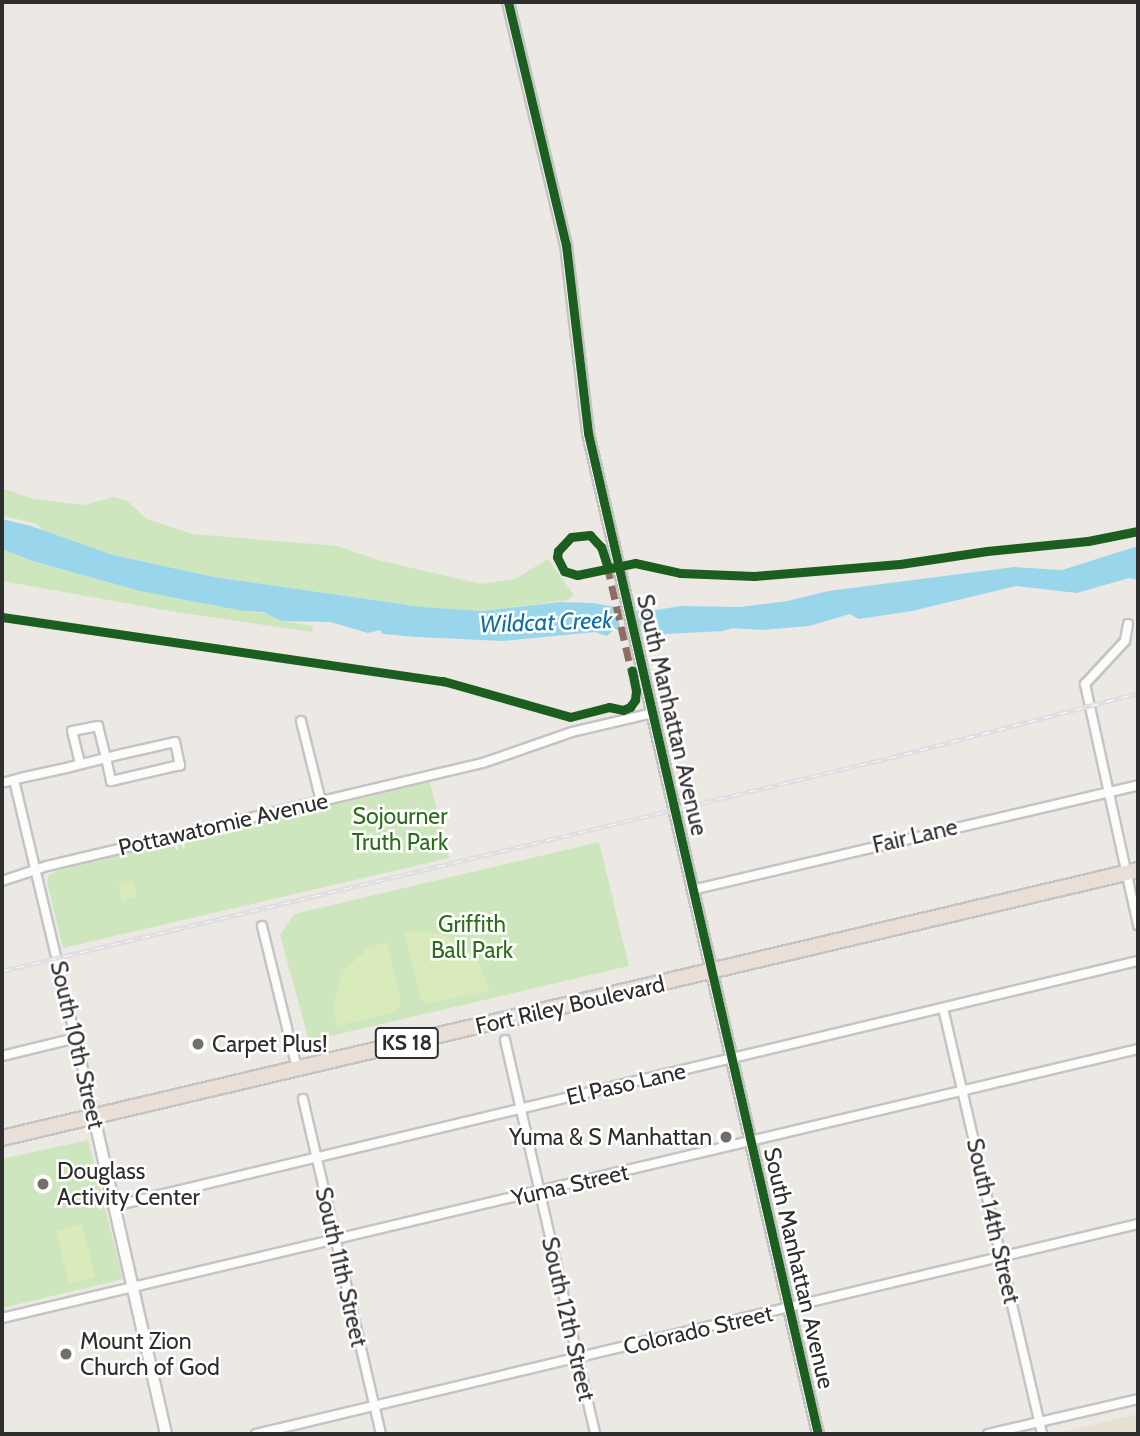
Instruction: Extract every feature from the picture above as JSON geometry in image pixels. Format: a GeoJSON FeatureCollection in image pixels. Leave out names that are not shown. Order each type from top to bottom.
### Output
{"type":"FeatureCollection","features":[{"type":"Feature","properties":{"kind":"highway","name":"Fort Riley Boulevard"},"geometry":{"type":"LineString","coordinates":[[2,1138],[1133,872]]}},
{"type":"Feature","properties":{"kind":"street","name":"South Manhattan Avenue"},"geometry":{"type":"LineString","coordinates":[[508,2],[566,245],[588,433],[818,1434]]}},
{"type":"Feature","properties":{"kind":"street"},"geometry":{"type":"LineString","coordinates":[[1128,624],[1125,640],[1085,684],[1107,792],[1133,872],[1138,925]]}},
{"type":"Feature","properties":{"kind":"street","name":"Pottawatomie Avenue"},"geometry":{"type":"LineString","coordinates":[[2,881],[483,762],[572,732],[653,713]]}},
{"type":"Feature","properties":{"kind":"street"},"geometry":{"type":"LineString","coordinates":[[301,721],[321,801]]}},
{"type":"Feature","properties":{"kind":"street"},"geometry":{"type":"LineString","coordinates":[[2,783],[80,764],[106,758],[175,742],[180,765],[111,781],[106,758],[98,726],[72,731],[80,764]]}},
{"type":"Feature","properties":{"kind":"street","name":"South 10th Street"},"geometry":{"type":"LineString","coordinates":[[14,780],[166,1434]]}},
{"type":"Feature","properties":{"kind":"street","name":"Fair Lane"},"geometry":{"type":"LineString","coordinates":[[692,890],[1138,785]]}},
{"type":"Feature","properties":{"kind":"street"},"geometry":{"type":"LineString","coordinates":[[262,926],[297,1068]]}},
{"type":"Feature","properties":{"kind":"street","name":"El Paso Lane"},"geometry":{"type":"LineString","coordinates":[[114,1206],[1138,961]]}},
{"type":"Feature","properties":{"kind":"street","name":"South 14th Street"},"geometry":{"type":"LineString","coordinates":[[943,1008],[1042,1434]]}},
{"type":"Feature","properties":{"kind":"street"},"geometry":{"type":"LineString","coordinates":[[2,1056],[76,1038]]}},
{"type":"Feature","properties":{"kind":"street","name":"South 12th Street"},"geometry":{"type":"LineString","coordinates":[[505,1040],[595,1434]]}},
{"type":"Feature","properties":{"kind":"street","name":"Yuma Street"},"geometry":{"type":"LineString","coordinates":[[2,1318],[1138,1049]]}},
{"type":"Feature","properties":{"kind":"street","name":"South 11th Street"},"geometry":{"type":"LineString","coordinates":[[303,1099],[381,1434]]}},
{"type":"Feature","properties":{"kind":"street","name":"Colorado Street"},"geometry":{"type":"LineString","coordinates":[[256,1434],[1138,1224]]}},
{"type":"Feature","properties":{"kind":"street"},"geometry":{"type":"LineString","coordinates":[[988,1434],[1138,1399]]}},
{"type":"Feature","properties":{"kind":"shaded area"},"geometry":{"type":"Polygon","coordinates":[[[1138,1414],[1138,1434],[1058,1434],[1058,1433],[1138,1414]]]}},
{"type":"Feature","properties":{"kind":"green space"},"geometry":{"type":"Polygon","coordinates":[[[2,488],[33,499],[84,505],[114,497],[126,500],[147,519],[192,534],[337,546],[378,560],[481,584],[515,579],[548,559],[574,595],[568,600],[483,611],[422,607],[214,577],[113,555],[48,534],[35,523],[2,516],[2,488]]]}},
{"type":"Feature","properties":{"kind":"green space"},"geometry":{"type":"Polygon","coordinates":[[[2,549],[36,562],[140,591],[269,614],[282,621],[313,626],[312,632],[170,611],[2,581],[2,549]]]}},
{"type":"Feature","properties":{"kind":"green space","name":"Sojourner Truth Park"},"geometry":{"type":"Polygon","coordinates":[[[430,782],[449,858],[63,948],[47,882],[49,875],[58,870],[430,782]]]}},
{"type":"Feature","properties":{"kind":"green space","name":"Griffith Ball Park"},"geometry":{"type":"Polygon","coordinates":[[[599,842],[629,966],[309,1041],[280,935],[294,914],[599,842]]]}},
{"type":"Feature","properties":{"kind":"green space"},"geometry":{"type":"Polygon","coordinates":[[[133,881],[137,898],[122,901],[118,884],[133,881]]]}},
{"type":"Feature","properties":{"kind":"green space"},"geometry":{"type":"Polygon","coordinates":[[[404,932],[441,934],[460,943],[475,956],[490,990],[428,1004],[421,1000],[404,932]]]}},
{"type":"Feature","properties":{"kind":"green space"},"geometry":{"type":"Polygon","coordinates":[[[387,942],[401,1003],[396,1012],[336,1026],[334,1002],[343,972],[367,949],[387,942]]]}},
{"type":"Feature","properties":{"kind":"green space"},"geometry":{"type":"Polygon","coordinates":[[[88,1140],[123,1279],[2,1308],[2,1159],[88,1140]]]}},
{"type":"Feature","properties":{"kind":"green space"},"geometry":{"type":"Polygon","coordinates":[[[82,1224],[95,1277],[69,1284],[56,1231],[82,1224]]]}},
{"type":"Feature","properties":{"kind":"water","name":"Wildcat Creek"},"geometry":{"type":"Polygon","coordinates":[[[2,519],[31,526],[113,555],[214,577],[422,607],[483,611],[560,602],[593,603],[643,612],[681,606],[740,607],[788,601],[828,591],[1014,567],[1062,570],[1138,546],[1138,580],[1129,578],[1077,593],[1016,586],[912,611],[859,619],[850,614],[809,626],[761,630],[733,628],[723,631],[645,635],[615,629],[607,636],[595,632],[503,641],[417,637],[383,634],[380,630],[368,633],[330,622],[282,621],[263,612],[238,610],[140,591],[36,562],[2,549],[2,519]]]}},
{"type":"Feature","properties":{"kind":"pier"},"geometry":{"type":"Polygon","coordinates":[[[615,604],[636,608],[643,638],[622,636],[615,604]]]}},
{"type":"Feature","properties":{"kind":"railway"},"geometry":{"type":"LineString","coordinates":[[2,971],[889,758],[1138,693]]}},
{"type":"Feature","properties":{"kind":"marked path"},"geometry":{"type":"LineString","coordinates":[[607,565],[632,674]]}},
{"type":"Feature","properties":{"kind":"cycle path"},"geometry":{"type":"LineString","coordinates":[[508,2],[566,245],[588,433],[818,1434]]}},
{"type":"Feature","properties":{"kind":"cycle path"},"geometry":{"type":"LineString","coordinates":[[608,568],[601,547],[590,535],[571,537],[558,551],[557,557],[564,571],[577,575],[635,563],[680,573],[754,576],[900,564],[987,551],[1088,541],[1138,531]]}},
{"type":"Feature","properties":{"kind":"cycle path"},"geometry":{"type":"LineString","coordinates":[[2,617],[443,681],[570,717],[609,707],[623,710],[630,707],[635,700],[636,691],[632,670]]}},
{"type":"Feature","properties":{"kind":"place","name":"Carpet Plus!"},"geometry":{"type":"Point","coordinates":[198,1044]}},
{"type":"Feature","properties":{"kind":"place","name":"Yuma & S Manhattan"},"geometry":{"type":"Point","coordinates":[726,1137]}},
{"type":"Feature","properties":{"kind":"place","name":"Douglass Activity Center"},"geometry":{"type":"Point","coordinates":[43,1184]}},
{"type":"Feature","properties":{"kind":"place","name":"Mount Zion Church of God"},"geometry":{"type":"Point","coordinates":[66,1354]}}]}
